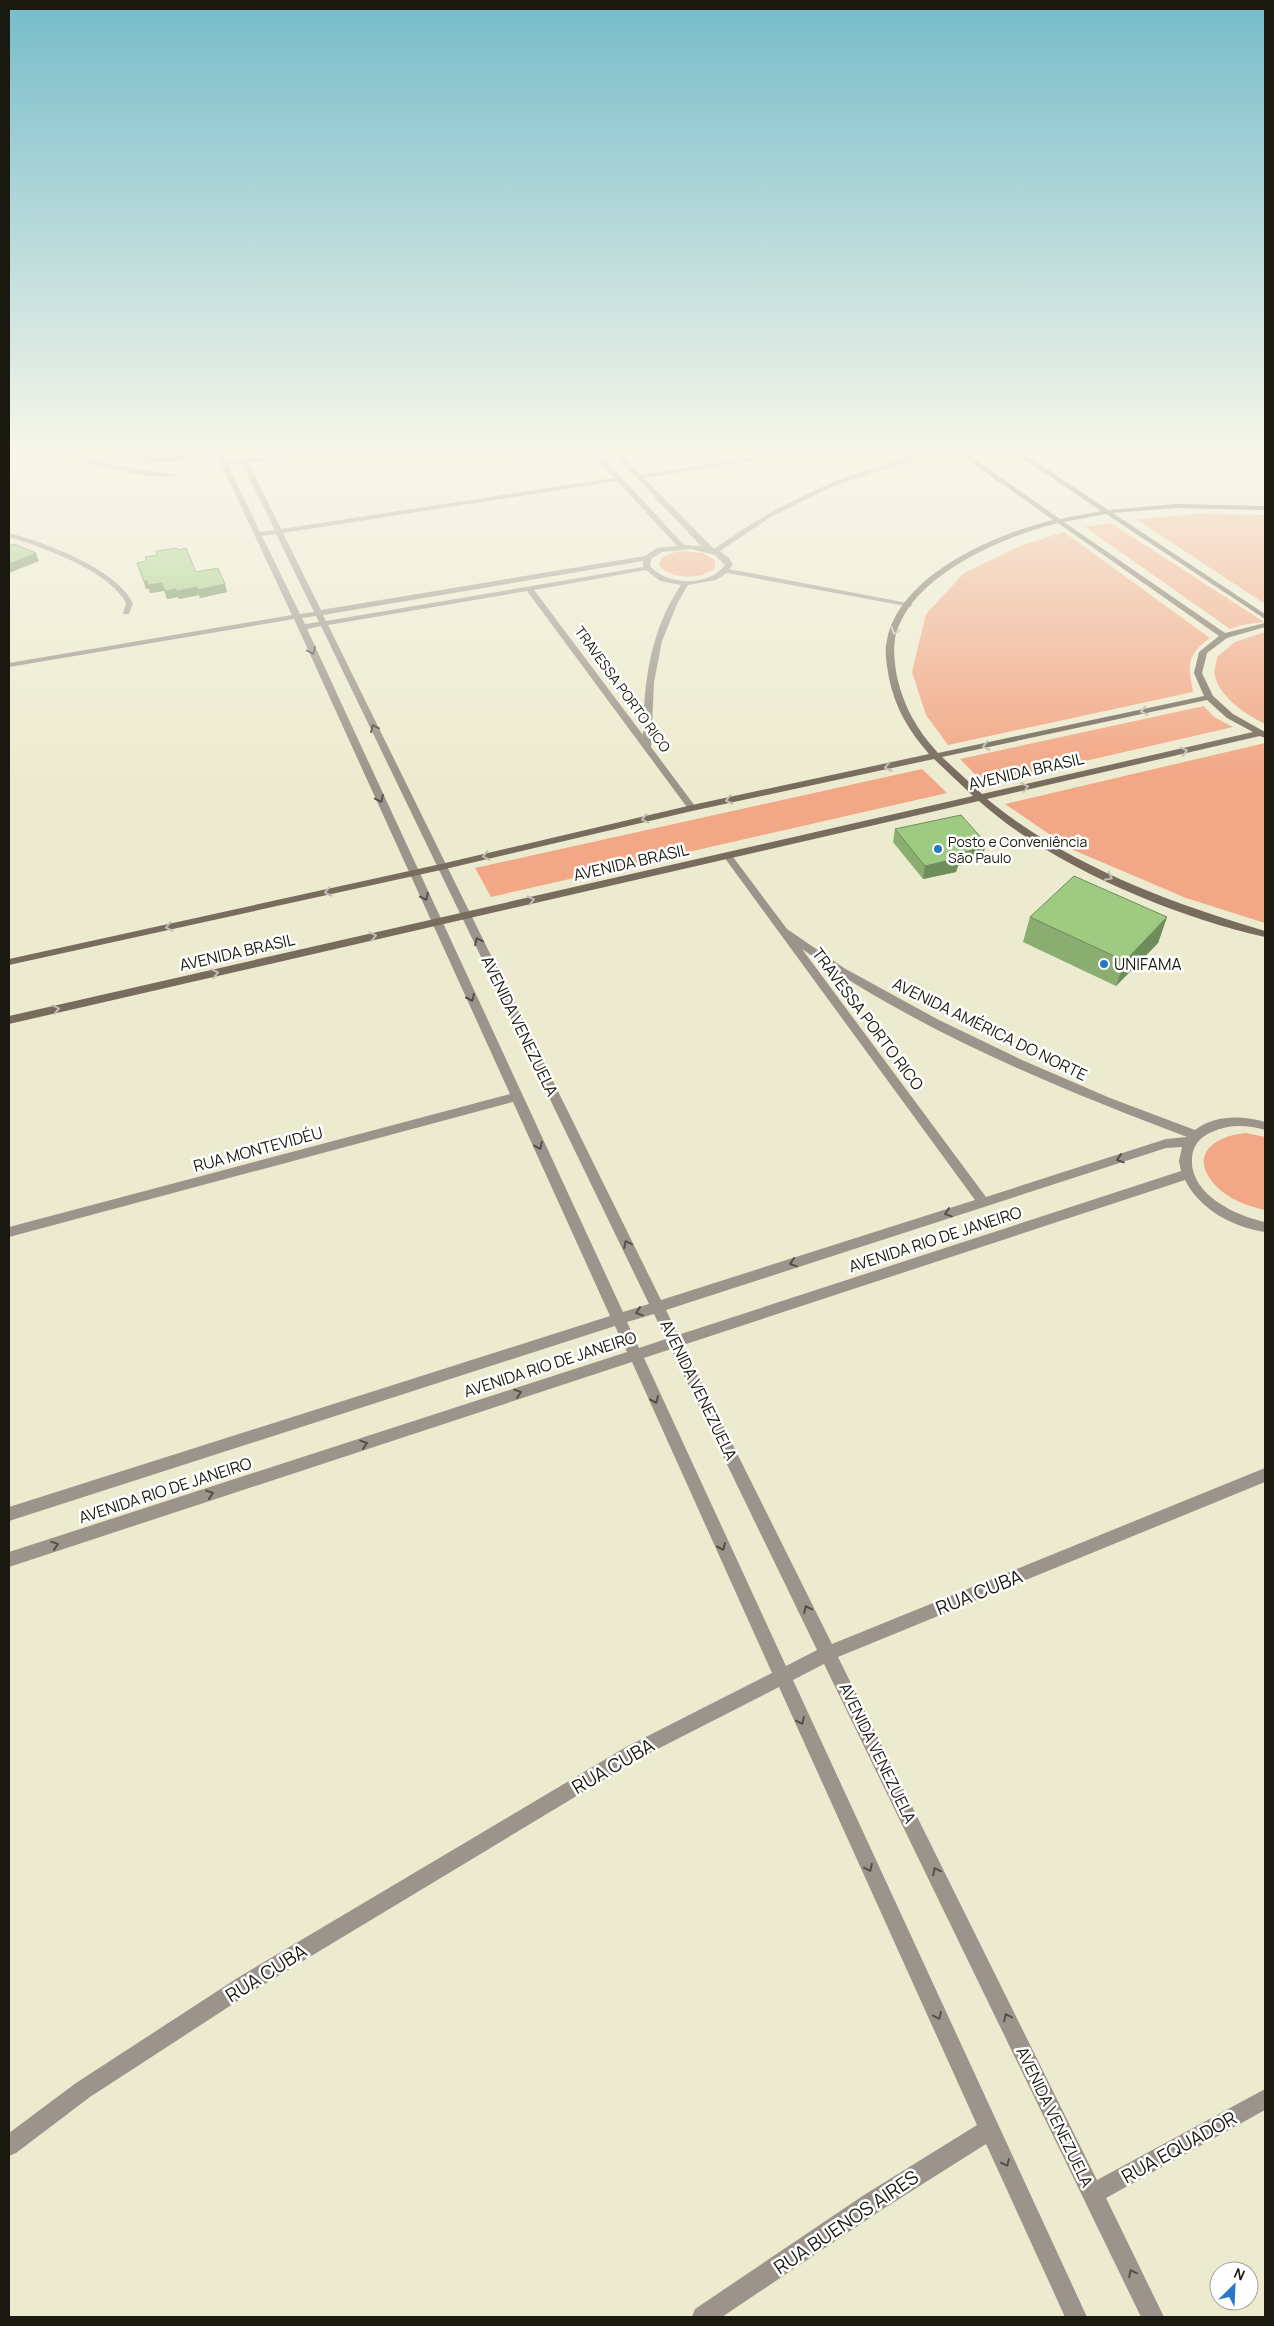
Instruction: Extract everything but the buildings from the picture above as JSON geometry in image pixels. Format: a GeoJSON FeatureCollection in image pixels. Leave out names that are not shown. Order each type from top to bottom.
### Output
{"type":"FeatureCollection","features":[{"type":"Feature","properties":{"kind":"main road"},"geometry":{"type":"LineString","coordinates":[[957,560],[948,565],[920,590],[908,605],[900,616],[890,646],[894,680],[905,716],[936,756],[978,797],[1052,849],[1136,890],[1214,921],[1265,934]]}},
{"type":"Feature","properties":{"kind":"main road"},"geometry":{"type":"LineString","coordinates":[[1115,560],[1224,636]]}},
{"type":"Feature","properties":{"kind":"main road"},"geometry":{"type":"LineString","coordinates":[[1179,560],[1265,617]]}},
{"type":"Feature","properties":{"kind":"main road"},"geometry":{"type":"LineString","coordinates":[[1263,734],[1230,716],[1209,697],[1198,673],[1203,652],[1224,636],[1243,629],[1265,625]]}},
{"type":"Feature","properties":{"kind":"main road","name":"AVENIDA BRASIL"},"geometry":{"type":"LineString","coordinates":[[9,962],[441,867],[692,808],[1209,697]]}},
{"type":"Feature","properties":{"kind":"main road","name":"AVENIDA BRASIL"},"geometry":{"type":"LineString","coordinates":[[9,1020],[978,797],[1263,734]]}},
{"type":"Feature","properties":{"kind":"street"},"geometry":{"type":"LineString","coordinates":[[71,560],[109,580],[129,600],[130,606],[126,612]]}},
{"type":"Feature","properties":{"kind":"street","name":"AVENIDA VENEZUELA"},"geometry":{"type":"LineString","coordinates":[[269,560],[302,627],[1076,2317]]}},
{"type":"Feature","properties":{"kind":"street","name":"AVENIDA VENEZUELA"},"geometry":{"type":"LineString","coordinates":[[293,560],[441,867],[829,1653],[1153,2317]]}},
{"type":"Feature","properties":{"kind":"street"},"geometry":{"type":"LineString","coordinates":[[9,665],[639,560]]}},
{"type":"Feature","properties":{"kind":"street"},"geometry":{"type":"LineString","coordinates":[[647,560],[645,562],[647,568],[654,576],[686,583],[711,580],[726,571],[729,565],[726,560]]}},
{"type":"Feature","properties":{"kind":"street"},"geometry":{"type":"LineString","coordinates":[[302,627],[647,568]]}},
{"type":"Feature","properties":{"kind":"street"},"geometry":{"type":"LineString","coordinates":[[726,571],[908,605]]}},
{"type":"Feature","properties":{"kind":"street"},"geometry":{"type":"LineString","coordinates":[[647,747],[648,703],[658,632],[666,613],[686,583]]}},
{"type":"Feature","properties":{"kind":"street","name":"TRAVESSA PORTO RICO"},"geometry":{"type":"LineString","coordinates":[[529,588],[692,808]]}},
{"type":"Feature","properties":{"kind":"street","name":"TRAVESSA PORTO RICO"},"geometry":{"type":"LineString","coordinates":[[726,855],[983,1202]]}},
{"type":"Feature","properties":{"kind":"street","name":"AVENIDA AMÉRICA DO NORTE"},"geometry":{"type":"LineString","coordinates":[[783,931],[848,975],[921,1016],[1087,1094],[1193,1138]]}},
{"type":"Feature","properties":{"kind":"street","name":"RUA MONTEVIDÉU"},"geometry":{"type":"LineString","coordinates":[[9,1232],[516,1097]]}},
{"type":"Feature","properties":{"kind":"street"},"geometry":{"type":"LineString","coordinates":[[1265,1126],[1248,1122],[1225,1122],[1205,1128],[1193,1138],[1185,1151],[1184,1162],[1191,1184],[1212,1205],[1232,1217],[1265,1227]]}},
{"type":"Feature","properties":{"kind":"street","name":"AVENIDA RIO DE JANEIRO"},"geometry":{"type":"LineString","coordinates":[[9,1514],[983,1202],[1166,1144],[1193,1138]]}},
{"type":"Feature","properties":{"kind":"street","name":"AVENIDA RIO DE JANEIRO"},"geometry":{"type":"LineString","coordinates":[[9,1560],[1188,1174]]}},
{"type":"Feature","properties":{"kind":"street","name":"RUA CUBA"},"geometry":{"type":"LineString","coordinates":[[9,2146],[82,2090],[271,1969],[632,1754],[829,1653],[1265,1475]]}},
{"type":"Feature","properties":{"kind":"street","name":"RUA EQUADOR"},"geometry":{"type":"LineString","coordinates":[[1093,2194],[1265,2099]]}},
{"type":"Feature","properties":{"kind":"street","name":"RUA BUENOS AIRES"},"geometry":{"type":"LineString","coordinates":[[703,2317],[872,2203],[990,2128]]}},
{"type":"Feature","properties":{"kind":"shaded area"},"geometry":{"type":"Polygon","coordinates":[[[661,560],[715,560],[715,568],[709,572],[687,577],[672,574],[659,566],[661,560]]]}},
{"type":"Feature","properties":{"kind":"shaded area"},"geometry":{"type":"Polygon","coordinates":[[[992,560],[1102,560],[1210,638],[1197,650],[1191,661],[1190,675],[1193,692],[948,745],[926,715],[912,672],[926,614],[964,573],[992,560]]]}},
{"type":"Feature","properties":{"kind":"shaded area"},"geometry":{"type":"Polygon","coordinates":[[[1131,560],[1167,560],[1264,622],[1230,629],[1131,560]]]}},
{"type":"Feature","properties":{"kind":"shaded area"},"geometry":{"type":"Polygon","coordinates":[[[1198,560],[1265,560],[1265,604],[1198,560]]]}},
{"type":"Feature","properties":{"kind":"shaded area"},"geometry":{"type":"Polygon","coordinates":[[[1265,632],[1265,724],[1243,711],[1222,692],[1214,672],[1217,657],[1235,642],[1265,632]]]}},
{"type":"Feature","properties":{"kind":"shaded area"},"geometry":{"type":"Polygon","coordinates":[[[1204,706],[1214,717],[1233,727],[985,784],[960,759],[1204,706]]]}},
{"type":"Feature","properties":{"kind":"shaded area"},"geometry":{"type":"Polygon","coordinates":[[[1265,743],[1265,923],[1186,898],[1071,849],[1005,804],[1265,743]]]}},
{"type":"Feature","properties":{"kind":"shaded area"},"geometry":{"type":"Polygon","coordinates":[[[922,769],[947,793],[491,897],[475,868],[922,769]]]}},
{"type":"Feature","properties":{"kind":"shaded area"},"geometry":{"type":"Polygon","coordinates":[[[1246,1133],[1265,1137],[1265,1210],[1240,1202],[1222,1192],[1208,1176],[1204,1166],[1204,1157],[1214,1143],[1223,1138],[1246,1133]]]}},
{"type":"Feature","properties":{"kind":"place","name":"Posto e Conveniência São Paulo"},"geometry":{"type":"Point","coordinates":[938,849]}},
{"type":"Feature","properties":{"kind":"place","name":"UNIFAMA"},"geometry":{"type":"Point","coordinates":[1104,964]}}]}
